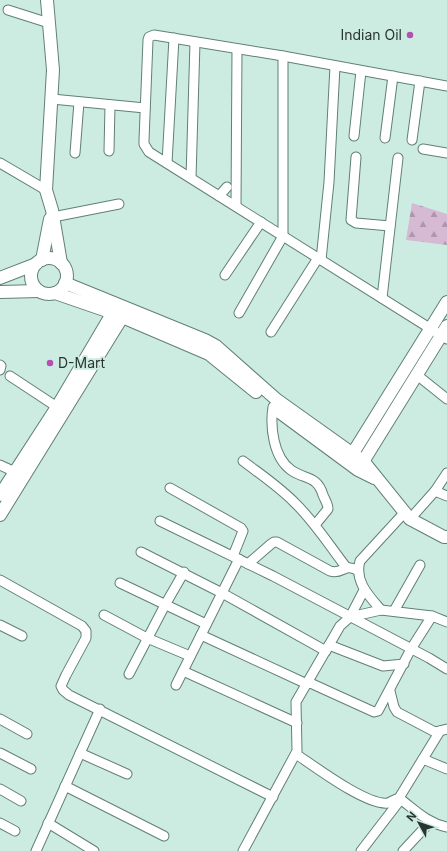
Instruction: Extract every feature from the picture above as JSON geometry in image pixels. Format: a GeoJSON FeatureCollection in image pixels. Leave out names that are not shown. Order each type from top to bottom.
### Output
{"type":"FeatureCollection","features":[{"type":"Feature","properties":{"kind":"street"},"geometry":{"type":"LineString","coordinates":[[47,0],[53,70],[46,190],[52,213],[61,263]]}},
{"type":"Feature","properties":{"kind":"street"},"geometry":{"type":"LineString","coordinates":[[8,10],[49,23]]}},
{"type":"Feature","properties":{"kind":"street"},"geometry":{"type":"LineString","coordinates":[[361,466],[445,334],[431,330],[149,152],[144,144],[148,40],[149,37],[154,35],[174,38],[447,86]]}},
{"type":"Feature","properties":{"kind":"street"},"geometry":{"type":"LineString","coordinates":[[166,163],[174,38]]}},
{"type":"Feature","properties":{"kind":"street"},"geometry":{"type":"LineString","coordinates":[[191,178],[195,42]]}},
{"type":"Feature","properties":{"kind":"street"},"geometry":{"type":"LineString","coordinates":[[236,206],[237,49]]}},
{"type":"Feature","properties":{"kind":"street"},"geometry":{"type":"LineString","coordinates":[[239,313],[282,236],[283,56]]}},
{"type":"Feature","properties":{"kind":"street"},"geometry":{"type":"LineString","coordinates":[[272,332],[319,259],[329,182],[335,66]]}},
{"type":"Feature","properties":{"kind":"street"},"geometry":{"type":"LineString","coordinates":[[354,136],[361,71]]}},
{"type":"Feature","properties":{"kind":"street"},"geometry":{"type":"LineString","coordinates":[[385,138],[393,76]]}},
{"type":"Feature","properties":{"kind":"street"},"geometry":{"type":"LineString","coordinates":[[412,140],[420,81]]}},
{"type":"Feature","properties":{"kind":"street"},"geometry":{"type":"LineString","coordinates":[[52,99],[145,108]]}},
{"type":"Feature","properties":{"kind":"street"},"geometry":{"type":"LineString","coordinates":[[75,153],[79,102]]}},
{"type":"Feature","properties":{"kind":"street"},"geometry":{"type":"LineString","coordinates":[[109,151],[110,105]]}},
{"type":"Feature","properties":{"kind":"street"},"geometry":{"type":"LineString","coordinates":[[424,149],[447,153]]}},
{"type":"Feature","properties":{"kind":"street"},"geometry":{"type":"LineString","coordinates":[[356,157],[350,220],[356,223],[390,226]]}},
{"type":"Feature","properties":{"kind":"street"},"geometry":{"type":"LineString","coordinates":[[382,298],[398,158]]}},
{"type":"Feature","properties":{"kind":"street"},"geometry":{"type":"LineString","coordinates":[[0,163],[46,190]]}},
{"type":"Feature","properties":{"kind":"street"},"geometry":{"type":"LineString","coordinates":[[219,196],[227,187]]}},
{"type":"Feature","properties":{"kind":"street"},"geometry":{"type":"LineString","coordinates":[[52,213],[119,204]]}},
{"type":"Feature","properties":{"kind":"street"},"geometry":{"type":"LineString","coordinates":[[52,213],[39,262],[32,269],[31,275],[34,287],[44,293],[55,293],[120,311],[205,340],[216,346],[277,400],[377,479],[408,515],[447,538]]}},
{"type":"Feature","properties":{"kind":"street"},"geometry":{"type":"LineString","coordinates":[[225,275],[261,222]]}},
{"type":"Feature","properties":{"kind":"street"},"geometry":{"type":"LineString","coordinates":[[0,278],[52,258],[61,263],[66,269],[67,275],[65,283],[60,290],[55,293]]}},
{"type":"Feature","properties":{"kind":"street"},"geometry":{"type":"LineString","coordinates":[[65,283],[209,354],[273,407],[350,458]]}},
{"type":"Feature","properties":{"kind":"street"},"geometry":{"type":"LineString","coordinates":[[1,293],[39,291]]}},
{"type":"Feature","properties":{"kind":"street"},"geometry":{"type":"LineString","coordinates":[[350,458],[447,302]]}},
{"type":"Feature","properties":{"kind":"street"},"geometry":{"type":"LineString","coordinates":[[0,494],[120,311]]}},
{"type":"Feature","properties":{"kind":"street"},"geometry":{"type":"LineString","coordinates":[[0,515],[120,311]]}},
{"type":"Feature","properties":{"kind":"street"},"geometry":{"type":"LineString","coordinates":[[0,364],[0,370]]}},
{"type":"Feature","properties":{"kind":"street"},"geometry":{"type":"LineString","coordinates":[[10,376],[57,407]]}},
{"type":"Feature","properties":{"kind":"street"},"geometry":{"type":"LineString","coordinates":[[417,376],[447,399]]}},
{"type":"Feature","properties":{"kind":"street"},"geometry":{"type":"LineString","coordinates":[[273,407],[271,417],[272,432],[279,454],[289,469],[310,478],[322,489],[328,509],[315,525]]}},
{"type":"Feature","properties":{"kind":"street"},"geometry":{"type":"LineString","coordinates":[[243,461],[294,501],[315,525],[346,567]]}},
{"type":"Feature","properties":{"kind":"street"},"geometry":{"type":"LineString","coordinates":[[0,465],[15,472]]}},
{"type":"Feature","properties":{"kind":"street"},"geometry":{"type":"LineString","coordinates":[[381,610],[364,590],[357,570],[360,561],[435,491],[447,472]]}},
{"type":"Feature","properties":{"kind":"street"},"geometry":{"type":"LineString","coordinates":[[170,488],[241,528],[243,531],[236,558],[222,593],[176,685]]}},
{"type":"Feature","properties":{"kind":"street"},"geometry":{"type":"LineString","coordinates":[[435,491],[447,496]]}},
{"type":"Feature","properties":{"kind":"street"},"geometry":{"type":"LineString","coordinates":[[160,521],[248,564],[447,669]]}},
{"type":"Feature","properties":{"kind":"street"},"geometry":{"type":"LineString","coordinates":[[248,564],[274,542],[277,542],[335,573],[340,572],[346,567],[352,567],[357,570]]}},
{"type":"Feature","properties":{"kind":"street"},"geometry":{"type":"LineString","coordinates":[[141,552],[184,572],[327,648],[383,666],[404,664]]}},
{"type":"Feature","properties":{"kind":"street"},"geometry":{"type":"LineString","coordinates":[[394,611],[420,565]]}},
{"type":"Feature","properties":{"kind":"street"},"geometry":{"type":"LineString","coordinates":[[129,674],[147,638],[184,572]]}},
{"type":"Feature","properties":{"kind":"street"},"geometry":{"type":"LineString","coordinates":[[0,580],[82,626],[86,631],[86,638],[61,686],[69,695],[100,709],[273,797]]}},
{"type":"Feature","properties":{"kind":"street"},"geometry":{"type":"LineString","coordinates":[[120,583],[206,624]]}},
{"type":"Feature","properties":{"kind":"street"},"geometry":{"type":"LineString","coordinates":[[243,851],[297,752],[296,702],[340,626],[350,617],[364,590]]}},
{"type":"Feature","properties":{"kind":"street"},"geometry":{"type":"LineString","coordinates":[[350,617],[381,610],[432,616],[447,621]]}},
{"type":"Feature","properties":{"kind":"street"},"geometry":{"type":"LineString","coordinates":[[104,615],[147,638],[190,656]]}},
{"type":"Feature","properties":{"kind":"street"},"geometry":{"type":"LineString","coordinates":[[201,634],[374,712],[380,708],[411,649],[432,616]]}},
{"type":"Feature","properties":{"kind":"street"},"geometry":{"type":"LineString","coordinates":[[0,625],[22,636]]}},
{"type":"Feature","properties":{"kind":"street"},"geometry":{"type":"LineString","coordinates":[[183,671],[297,723]]}},
{"type":"Feature","properties":{"kind":"street"},"geometry":{"type":"LineString","coordinates":[[390,691],[394,707],[397,712],[435,732],[444,730]]}},
{"type":"Feature","properties":{"kind":"street"},"geometry":{"type":"LineString","coordinates":[[36,851],[100,709]]}},
{"type":"Feature","properties":{"kind":"street"},"geometry":{"type":"LineString","coordinates":[[0,719],[27,734]]}},
{"type":"Feature","properties":{"kind":"street"},"geometry":{"type":"LineString","coordinates":[[361,851],[400,798],[423,759],[444,730]]}},
{"type":"Feature","properties":{"kind":"street"},"geometry":{"type":"LineString","coordinates":[[0,752],[31,769]]}},
{"type":"Feature","properties":{"kind":"street"},"geometry":{"type":"LineString","coordinates":[[80,753],[128,774]]}},
{"type":"Feature","properties":{"kind":"street"},"geometry":{"type":"LineString","coordinates":[[296,754],[340,784],[368,799],[387,803],[400,798]]}},
{"type":"Feature","properties":{"kind":"street"},"geometry":{"type":"LineString","coordinates":[[423,759],[447,770]]}},
{"type":"Feature","properties":{"kind":"street"},"geometry":{"type":"LineString","coordinates":[[65,786],[164,836]]}},
{"type":"Feature","properties":{"kind":"street"},"geometry":{"type":"LineString","coordinates":[[0,788],[21,801]]}},
{"type":"Feature","properties":{"kind":"street"},"geometry":{"type":"LineString","coordinates":[[400,798],[430,822],[447,827]]}},
{"type":"Feature","properties":{"kind":"street"},"geometry":{"type":"LineString","coordinates":[[404,851],[430,822]]}},
{"type":"Feature","properties":{"kind":"street"},"geometry":{"type":"LineString","coordinates":[[0,823],[15,831]]}},
{"type":"Feature","properties":{"kind":"street"},"geometry":{"type":"LineString","coordinates":[[48,823],[94,851]]}},
{"type":"Feature","properties":{"kind":"green space"},"geometry":{"type":"Polygon","coordinates":[[[412,203],[447,214],[447,245],[406,240],[412,203]]]}},
{"type":"Feature","properties":{"kind":"place","name":"Indian Oil"},"geometry":{"type":"Point","coordinates":[410,35]}},
{"type":"Feature","properties":{"kind":"place","name":"D-Mart"},"geometry":{"type":"Point","coordinates":[50,363]}}]}
